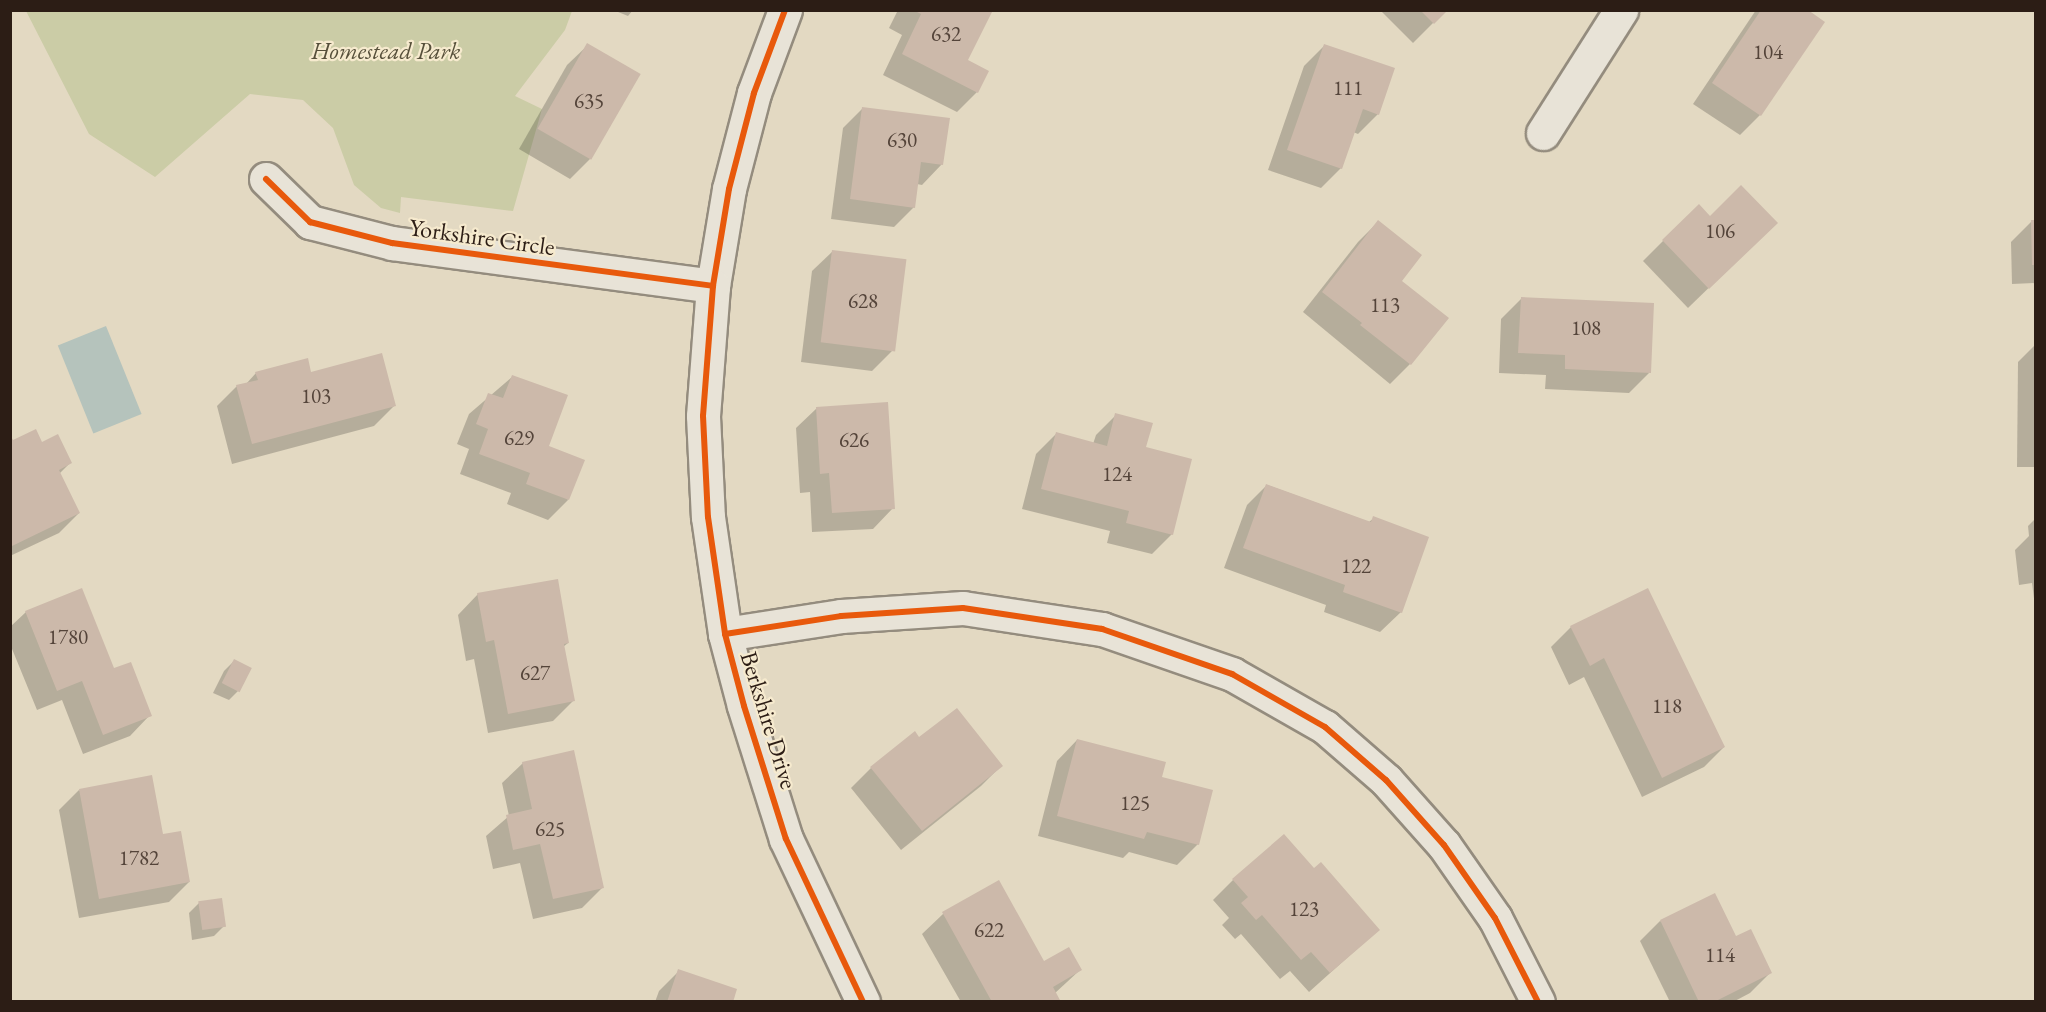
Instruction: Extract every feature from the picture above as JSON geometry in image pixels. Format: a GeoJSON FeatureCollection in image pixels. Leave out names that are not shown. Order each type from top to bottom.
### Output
{"type":"FeatureCollection","features":[{"type":"Feature","properties":{"kind":"street","name":"Berkshire Drive"},"geometry":{"type":"LineString","coordinates":[[785,10],[754,93],[729,189],[713,286],[703,416],[708,517],[725,634],[744,706],[786,839],[863,1002]]}},
{"type":"Feature","properties":{"kind":"street"},"geometry":{"type":"LineString","coordinates":[[1543,133],[1621,10]]}},
{"type":"Feature","properties":{"kind":"street","name":"Yorkshire Circle"},"geometry":{"type":"LineString","coordinates":[[266,179],[310,222],[392,243],[713,286]]}},
{"type":"Feature","properties":{"kind":"street"},"geometry":{"type":"LineString","coordinates":[[725,634],[841,616],[963,608],[1102,629],[1232,674],[1325,727],[1386,780],[1444,845],[1495,918],[1538,1002]]}},
{"type":"Feature","properties":{"kind":"green space","name":"Homestead Park"},"geometry":{"type":"Polygon","coordinates":[[[26,11],[572,11],[565,30],[515,96],[542,109],[513,211],[401,197],[400,213],[381,208],[354,185],[333,128],[303,100],[250,94],[155,177],[89,134],[26,11]]]}},
{"type":"Feature","properties":{"kind":"shaded area"},"geometry":{"type":"Polygon","coordinates":[[[106,326],[142,414],[93,434],[58,345],[106,326]]]}},
{"type":"Feature","properties":{"kind":"building"},"geometry":{"type":"Polygon","coordinates":[[[913,10],[993,10],[968,60],[989,71],[978,93],[902,54],[921,14],[913,10]]]}},
{"type":"Feature","properties":{"kind":"building"},"geometry":{"type":"Polygon","coordinates":[[[1420,10],[1448,10],[1434,24],[1420,10]]]}},
{"type":"Feature","properties":{"kind":"building"},"geometry":{"type":"Polygon","coordinates":[[[1761,10],[1808,10],[1825,22],[1761,116],[1712,83],[1761,10]]]}},
{"type":"Feature","properties":{"kind":"building"},"geometry":{"type":"Polygon","coordinates":[[[587,43],[641,74],[591,160],[538,129],[587,43]]]}},
{"type":"Feature","properties":{"kind":"building"},"geometry":{"type":"Polygon","coordinates":[[[1324,44],[1395,68],[1379,115],[1363,109],[1342,169],[1287,150],[1324,44]]]}},
{"type":"Feature","properties":{"kind":"building"},"geometry":{"type":"Polygon","coordinates":[[[862,107],[950,118],[943,165],[921,162],[915,208],[850,199],[862,107]]]}},
{"type":"Feature","properties":{"kind":"building"},"geometry":{"type":"Polygon","coordinates":[[[1741,185],[1778,223],[1709,289],[1662,240],[1699,204],[1710,216],[1741,185]]]}},
{"type":"Feature","properties":{"kind":"building"},"geometry":{"type":"Polygon","coordinates":[[[1378,220],[1422,255],[1402,281],[1449,318],[1411,365],[1322,292],[1378,220]]]}},
{"type":"Feature","properties":{"kind":"building"},"geometry":{"type":"Polygon","coordinates":[[[2031,220],[2036,220],[2036,265],[2032,265],[2031,220]]]}},
{"type":"Feature","properties":{"kind":"building"},"geometry":{"type":"Polygon","coordinates":[[[832,250],[906,259],[895,351],[821,342],[832,250]]]}},
{"type":"Feature","properties":{"kind":"building"},"geometry":{"type":"Polygon","coordinates":[[[1521,297],[1654,303],[1651,373],[1565,369],[1565,355],[1518,353],[1521,297]]]}},
{"type":"Feature","properties":{"kind":"building"},"geometry":{"type":"Polygon","coordinates":[[[382,353],[396,406],[252,444],[236,385],[258,380],[255,372],[308,358],[311,372],[382,353]]]}},
{"type":"Feature","properties":{"kind":"building"},"geometry":{"type":"Polygon","coordinates":[[[512,375],[568,395],[549,446],[585,460],[569,500],[526,484],[530,473],[479,454],[488,429],[476,424],[488,393],[503,398],[512,375]]]}},
{"type":"Feature","properties":{"kind":"building"},"geometry":{"type":"Polygon","coordinates":[[[888,402],[895,509],[832,513],[829,473],[820,474],[816,407],[888,402]]]}},
{"type":"Feature","properties":{"kind":"building"},"geometry":{"type":"Polygon","coordinates":[[[1115,413],[1153,423],[1146,447],[1192,459],[1173,535],[1126,523],[1129,511],[1041,489],[1056,432],[1107,446],[1115,413]]]}},
{"type":"Feature","properties":{"kind":"building"},"geometry":{"type":"Polygon","coordinates":[[[36,429],[42,442],[58,434],[72,463],[59,470],[80,513],[10,547],[10,435],[13,440],[36,429]]]}},
{"type":"Feature","properties":{"kind":"building"},"geometry":{"type":"Polygon","coordinates":[[[1266,484],[1371,522],[1373,516],[1429,537],[1402,613],[1343,592],[1345,585],[1243,548],[1266,484]]]}},
{"type":"Feature","properties":{"kind":"building"},"geometry":{"type":"Polygon","coordinates":[[[558,579],[569,643],[564,644],[575,701],[508,714],[494,640],[486,642],[477,593],[558,579]]]}},
{"type":"Feature","properties":{"kind":"building"},"geometry":{"type":"Polygon","coordinates":[[[82,588],[114,668],[131,662],[152,716],[103,735],[82,681],[57,691],[25,611],[82,588]]]}},
{"type":"Feature","properties":{"kind":"building"},"geometry":{"type":"Polygon","coordinates":[[[1648,588],[1725,747],[1662,778],[1604,658],[1590,666],[1570,626],[1648,588]]]}},
{"type":"Feature","properties":{"kind":"building"},"geometry":{"type":"Polygon","coordinates":[[[234,659],[252,668],[240,692],[222,683],[234,659]]]}},
{"type":"Feature","properties":{"kind":"building"},"geometry":{"type":"Polygon","coordinates":[[[957,708],[1003,766],[922,831],[870,767],[915,731],[919,737],[957,708]]]}},
{"type":"Feature","properties":{"kind":"building"},"geometry":{"type":"Polygon","coordinates":[[[1077,739],[1166,762],[1162,777],[1213,790],[1199,845],[1147,832],[1144,839],[1057,816],[1077,739]]]}},
{"type":"Feature","properties":{"kind":"building"},"geometry":{"type":"Polygon","coordinates":[[[574,750],[604,888],[553,899],[540,844],[513,850],[506,815],[532,809],[522,762],[574,750]]]}},
{"type":"Feature","properties":{"kind":"building"},"geometry":{"type":"Polygon","coordinates":[[[152,775],[163,834],[181,831],[190,882],[99,899],[79,789],[152,775]]]}},
{"type":"Feature","properties":{"kind":"building"},"geometry":{"type":"Polygon","coordinates":[[[1284,834],[1314,868],[1321,862],[1380,930],[1330,973],[1311,952],[1301,960],[1262,915],[1256,920],[1241,903],[1248,897],[1232,879],[1284,834]]]}},
{"type":"Feature","properties":{"kind":"building"},"geometry":{"type":"Polygon","coordinates":[[[999,880],[1044,961],[1069,947],[1082,970],[1053,987],[1061,1002],[992,1002],[942,912],[999,880]]]}},
{"type":"Feature","properties":{"kind":"building"},"geometry":{"type":"Polygon","coordinates":[[[1715,893],[1736,936],[1751,929],[1772,973],[1714,1002],[1699,1002],[1660,920],[1715,893]]]}},
{"type":"Feature","properties":{"kind":"building"},"geometry":{"type":"Polygon","coordinates":[[[222,898],[226,927],[202,930],[198,901],[222,898]]]}},
{"type":"Feature","properties":{"kind":"building"},"geometry":{"type":"Polygon","coordinates":[[[678,969],[737,989],[733,1002],[667,1002],[678,969]]]}},
{"type":"Feature","properties":{"kind":"cycle path"},"geometry":{"type":"LineString","coordinates":[[785,10],[754,93],[729,189],[713,286],[703,416],[708,517],[725,634],[744,706],[786,839],[863,1002]]}},
{"type":"Feature","properties":{"kind":"cycle path"},"geometry":{"type":"LineString","coordinates":[[266,179],[310,222],[392,243],[713,286]]}},
{"type":"Feature","properties":{"kind":"cycle path"},"geometry":{"type":"LineString","coordinates":[[725,634],[841,616],[963,608],[1102,629],[1232,674],[1325,727],[1386,780],[1444,845],[1495,918],[1538,1002]]}}]}
